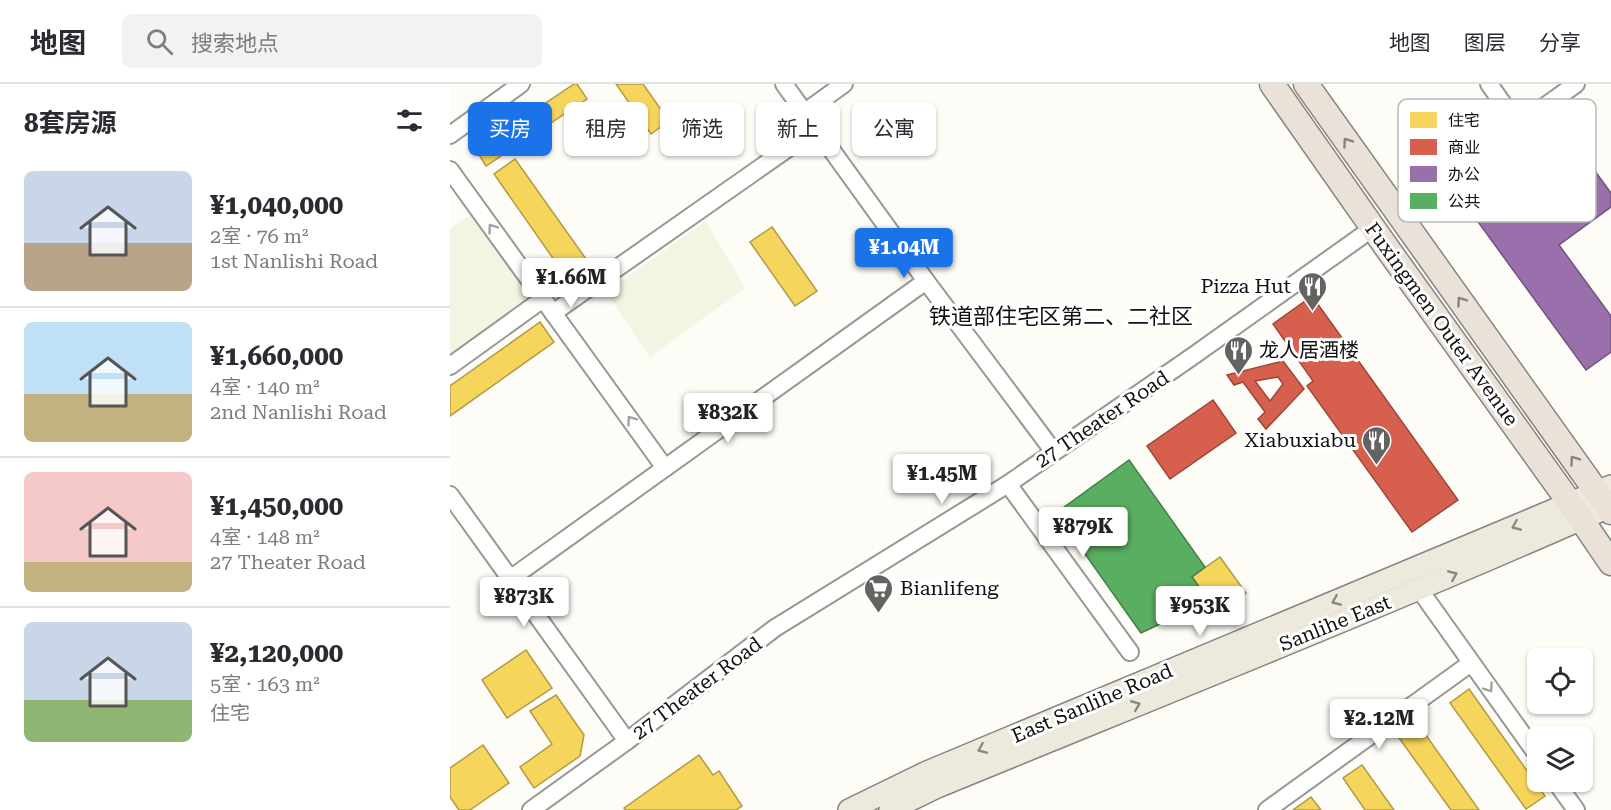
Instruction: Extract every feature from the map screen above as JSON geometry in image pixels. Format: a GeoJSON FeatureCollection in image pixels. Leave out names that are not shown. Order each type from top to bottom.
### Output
{"type":"FeatureCollection","features":[{"type":"Feature","properties":{"kind":"highway","name":"Fuxingmen Outer Avenue"},"geometry":{"type":"LineString","coordinates":[[1272,84],[1611,563]]}},
{"type":"Feature","properties":{"kind":"highway","name":"Fuxingmen Outer Avenue"},"geometry":{"type":"LineString","coordinates":[[1306,84],[1397,212]]}},
{"type":"Feature","properties":{"kind":"highway","name":"Fuxingmen Outer Avenue"},"geometry":{"type":"LineString","coordinates":[[1404,222],[1607,501]]}},
{"type":"Feature","properties":{"kind":"main road"},"geometry":{"type":"LineString","coordinates":[[1576,511],[1607,501]]}},
{"type":"Feature","properties":{"kind":"main road","name":"Sanlihe East"},"geometry":{"type":"LineString","coordinates":[[890,810],[935,788],[1419,589],[1576,511]]}},
{"type":"Feature","properties":{"kind":"main road","name":"East Sanlihe Road"},"geometry":{"type":"LineString","coordinates":[[849,810],[927,772],[1576,511]]}},
{"type":"Feature","properties":{"kind":"street"},"geometry":{"type":"LineString","coordinates":[[450,135],[521,84]]}},
{"type":"Feature","properties":{"kind":"street"},"geometry":{"type":"LineString","coordinates":[[784,84],[798,102]]}},
{"type":"Feature","properties":{"kind":"street"},"geometry":{"type":"LineString","coordinates":[[819,102],[844,84]]}},
{"type":"Feature","properties":{"kind":"street"},"geometry":{"type":"LineString","coordinates":[[1489,84],[1500,99]]}},
{"type":"Feature","properties":{"kind":"street"},"geometry":{"type":"LineString","coordinates":[[1554,99],[1575,84]]}},
{"type":"Feature","properties":{"kind":"street"},"geometry":{"type":"LineString","coordinates":[[553,313],[777,156]]}},
{"type":"Feature","properties":{"kind":"street"},"geometry":{"type":"LineString","coordinates":[[837,156],[926,281],[1054,452]]}},
{"type":"Feature","properties":{"kind":"street"},"geometry":{"type":"LineString","coordinates":[[450,170],[665,468]]}},
{"type":"Feature","properties":{"kind":"street","name":"27 Theater Road"},"geometry":{"type":"LineString","coordinates":[[531,810],[627,741],[775,628],[1008,484],[1374,228]]}},
{"type":"Feature","properties":{"kind":"street"},"geometry":{"type":"LineString","coordinates":[[510,579],[926,281]]}},
{"type":"Feature","properties":{"kind":"street"},"geometry":{"type":"LineString","coordinates":[[450,366],[543,299]]}},
{"type":"Feature","properties":{"kind":"street"},"geometry":{"type":"LineString","coordinates":[[1008,484],[1130,652]]}},
{"type":"Feature","properties":{"kind":"street"},"geometry":{"type":"LineString","coordinates":[[450,495],[627,741]]}},
{"type":"Feature","properties":{"kind":"street"},"geometry":{"type":"LineString","coordinates":[[1419,589],[1527,741]]}},
{"type":"Feature","properties":{"kind":"street"},"geometry":{"type":"LineString","coordinates":[[1267,810],[1471,663]]}},
{"type":"Feature","properties":{"kind":"street"},"geometry":{"type":"LineString","coordinates":[[1563,792],[1576,810]]}},
{"type":"Feature","properties":{"kind":"green space"},"geometry":{"type":"Polygon","coordinates":[[[473,213],[532,296],[450,354],[450,229],[473,213]]]}},
{"type":"Feature","properties":{"kind":"green space"},"geometry":{"type":"Polygon","coordinates":[[[706,221],[745,288],[650,357],[606,292],[706,221]]]}},
{"type":"Feature","properties":{"kind":"building: 住宅"},"geometry":{"type":"Polygon","coordinates":[[[574,84],[577,84],[587,99],[582,102],[564,102],[564,114],[552,122],[552,102],[547,102],[574,84]]]}},
{"type":"Feature","properties":{"kind":"building: 住宅"},"geometry":{"type":"Polygon","coordinates":[[[616,84],[643,84],[660,108],[660,128],[651,134],[648,130],[648,102],[629,102],[616,84]]]}},
{"type":"Feature","properties":{"kind":"building: 住宅"},"geometry":{"type":"Polygon","coordinates":[[[480,156],[501,156],[486,166],[480,156]]]}},
{"type":"Feature","properties":{"kind":"building: 住宅"},"geometry":{"type":"Polygon","coordinates":[[[515,159],[586,259],[564,274],[494,174],[515,159]]]}},
{"type":"Feature","properties":{"kind":"building: 住宅"},"geometry":{"type":"Polygon","coordinates":[[[772,227],[817,291],[795,306],[750,242],[772,227]]]}},
{"type":"Feature","properties":{"kind":"building: 住宅"},"geometry":{"type":"Polygon","coordinates":[[[540,322],[554,342],[450,416],[450,386],[540,322]]]}},
{"type":"Feature","properties":{"kind":"building: 住宅"},"geometry":{"type":"Polygon","coordinates":[[[1220,557],[1246,593],[1218,614],[1192,577],[1220,557]]]}},
{"type":"Feature","properties":{"kind":"building: 住宅"},"geometry":{"type":"Polygon","coordinates":[[[526,650],[552,688],[507,718],[482,680],[526,650]]]}},
{"type":"Feature","properties":{"kind":"building: 住宅"},"geometry":{"type":"Polygon","coordinates":[[[1469,689],[1527,771],[1527,792],[1542,792],[1545,796],[1526,809],[1450,703],[1469,689]]]}},
{"type":"Feature","properties":{"kind":"building: 住宅"},"geometry":{"type":"Polygon","coordinates":[[[556,695],[584,735],[580,756],[534,788],[520,767],[552,744],[530,711],[556,695]]]}},
{"type":"Feature","properties":{"kind":"building: 住宅"},"geometry":{"type":"Polygon","coordinates":[[[1418,724],[1479,810],[1451,810],[1399,738],[1418,724]]]}},
{"type":"Feature","properties":{"kind":"building: 住宅"},"geometry":{"type":"Polygon","coordinates":[[[483,745],[509,783],[470,810],[459,810],[450,797],[450,768],[483,745]]]}},
{"type":"Feature","properties":{"kind":"building: 住宅"},"geometry":{"type":"Polygon","coordinates":[[[699,755],[713,775],[719,771],[742,806],[736,810],[626,810],[624,808],[699,755]]]}},
{"type":"Feature","properties":{"kind":"building: 住宅"},"geometry":{"type":"Polygon","coordinates":[[[1362,765],[1394,810],[1365,810],[1343,778],[1362,765]]]}},
{"type":"Feature","properties":{"kind":"building: 住宅"},"geometry":{"type":"Polygon","coordinates":[[[1311,797],[1321,810],[1293,810],[1311,797]]]}},
{"type":"Feature","properties":{"kind":"building: 商业"},"geometry":{"type":"Polygon","coordinates":[[[1312,296],[1458,500],[1412,532],[1307,386],[1313,381],[1273,324],[1312,296]]]}},
{"type":"Feature","properties":{"kind":"building: 商业"},"geometry":{"type":"Polygon","coordinates":[[[1283,361],[1304,389],[1266,429],[1258,419],[1265,412],[1243,382],[1234,385],[1227,375],[1283,361]],[[1278,377],[1255,381],[1270,401],[1283,384],[1278,377]]]}},
{"type":"Feature","properties":{"kind":"building: 商业"},"geometry":{"type":"Polygon","coordinates":[[[1213,400],[1236,433],[1170,479],[1147,446],[1213,400]]]}},
{"type":"Feature","properties":{"kind":"building: 办公"},"geometry":{"type":"Polygon","coordinates":[[[1596,172],[1611,193],[1611,207],[1596,218],[1596,172]]]}},
{"type":"Feature","properties":{"kind":"building: 办公"},"geometry":{"type":"Polygon","coordinates":[[[1478,222],[1590,222],[1559,245],[1611,316],[1611,352],[1586,370],[1478,222]]]}},
{"type":"Feature","properties":{"kind":"building: 公共"},"geometry":{"type":"Polygon","coordinates":[[[1129,460],[1205,567],[1192,577],[1209,601],[1141,633],[1056,513],[1129,460]]]}},
{"type":"Feature","properties":{"kind":"place","name":"Pizza Hut"},"geometry":{"type":"Point","coordinates":[1312,312]}},
{"type":"Feature","properties":{"kind":"place","name":"龙人居酒楼"},"geometry":{"type":"Point","coordinates":[1238,376]}},
{"type":"Feature","properties":{"kind":"place","name":"Xiabuxiabu"},"geometry":{"type":"Point","coordinates":[1377,466]}},
{"type":"Feature","properties":{"kind":"place","name":"Bianlifeng"},"geometry":{"type":"Point","coordinates":[879,614]}},
{"type":"Feature","properties":{"kind":"district","name":"铁道部住宅区第二、二社区"},"geometry":{"type":"Point","coordinates":[1061,316]}}]}
